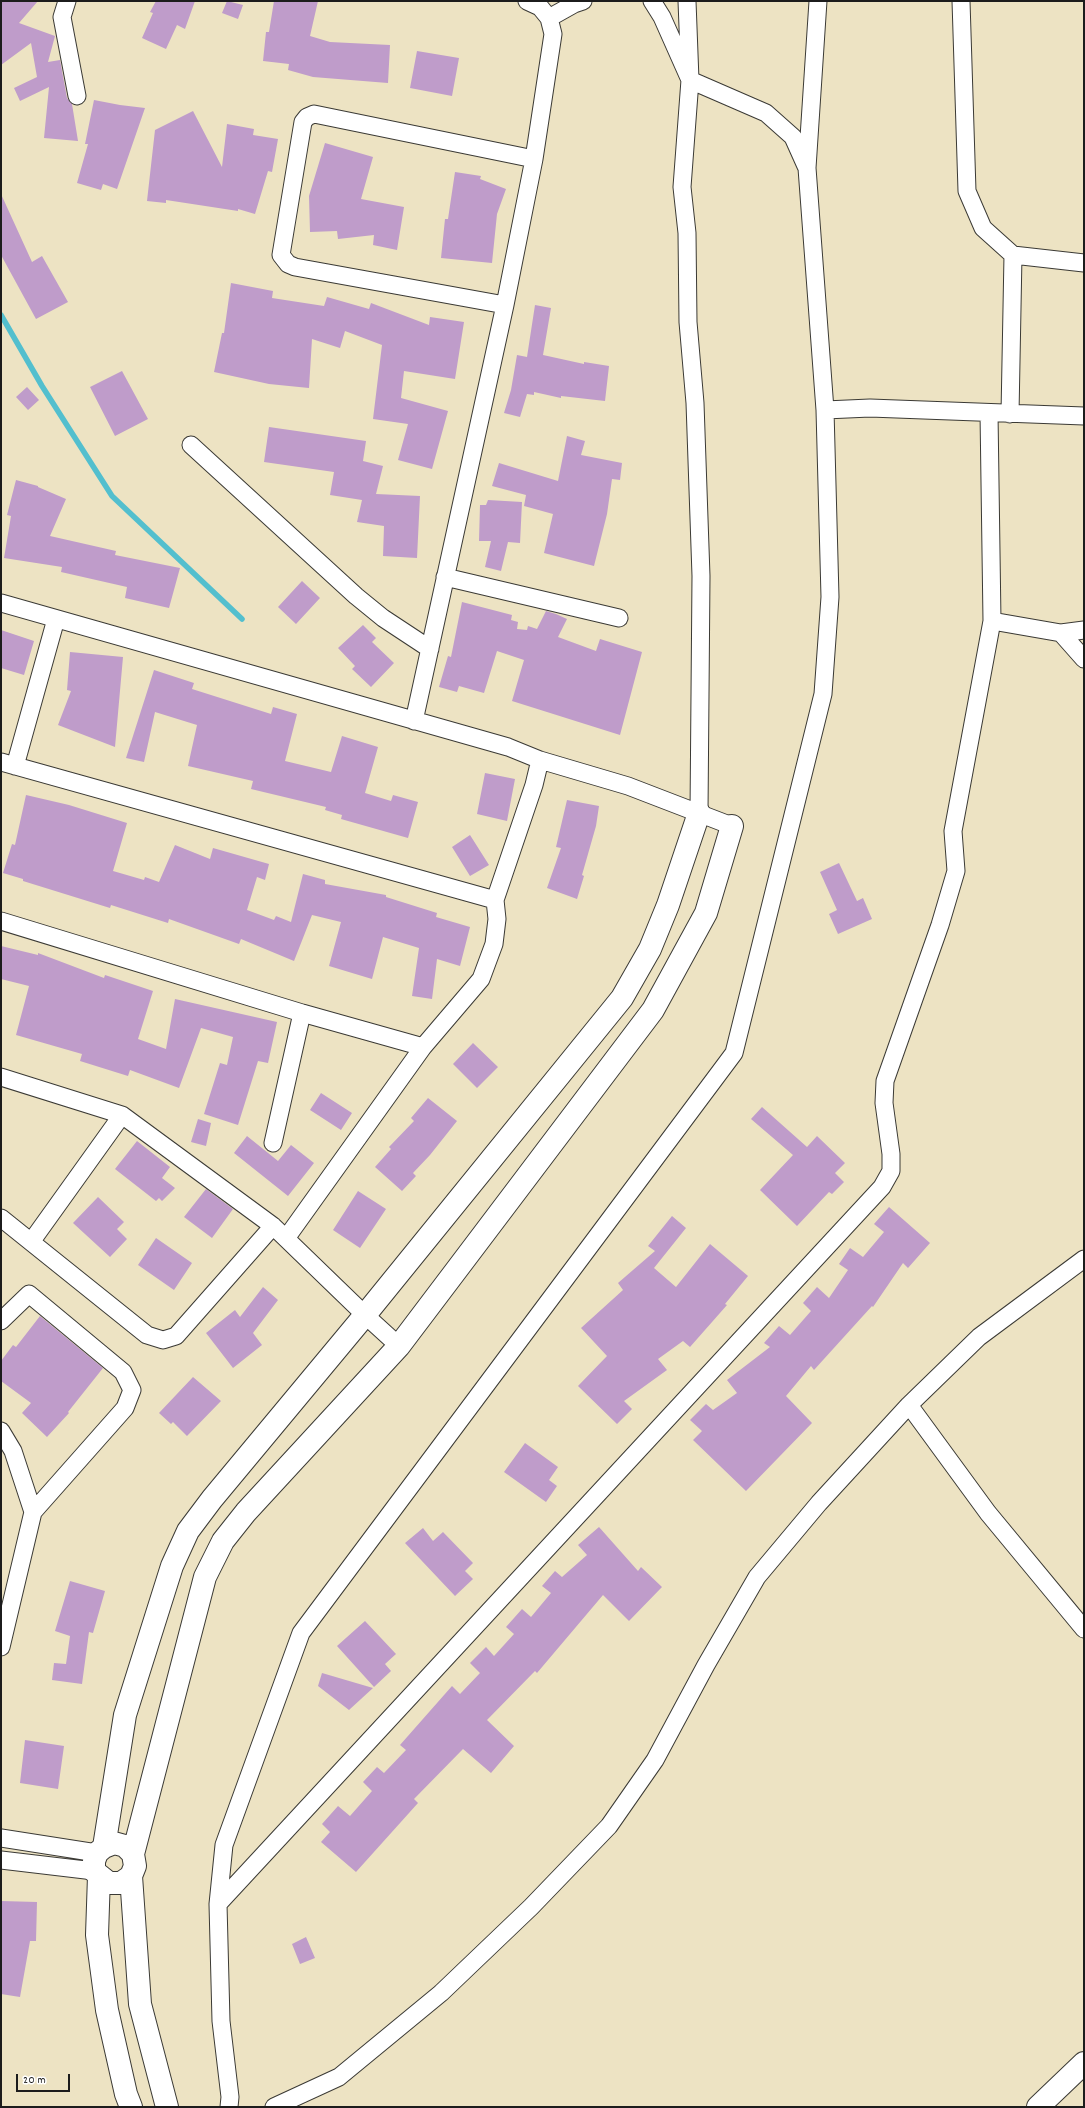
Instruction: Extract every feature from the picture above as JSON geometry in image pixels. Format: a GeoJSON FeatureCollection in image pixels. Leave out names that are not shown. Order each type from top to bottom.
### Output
{"type":"FeatureCollection","features":[{"type":"Feature","properties":{"kind":"street"},"geometry":{"type":"LineString","coordinates":[[67,1],[62,17],[77,96]]}},
{"type":"Feature","properties":{"kind":"street"},"geometry":{"type":"LineString","coordinates":[[414,721],[505,305],[534,159],[553,34],[549,18],[540,7],[527,1]]}},
{"type":"Feature","properties":{"kind":"street"},"geometry":{"type":"LineString","coordinates":[[549,18],[574,4],[583,1]]}},
{"type":"Feature","properties":{"kind":"street"},"geometry":{"type":"LineString","coordinates":[[649,1],[662,17],[690,80],[766,114],[793,137],[807,168]]}},
{"type":"Feature","properties":{"kind":"street"},"geometry":{"type":"LineString","coordinates":[[131,2107],[126,2094],[105,1995],[97,1935],[99,1862],[125,1715],[172,1566],[188,1531],[212,1499],[622,998],[650,949],[668,906],[699,813],[700,568],[695,403],[688,322],[687,233],[682,187],[690,80],[687,1]]}},
{"type":"Feature","properties":{"kind":"street"},"geometry":{"type":"LineString","coordinates":[[229,2107],[230,2097],[222,2021],[218,1904],[224,1845],[301,1633],[734,1053],[823,694],[830,597],[825,410],[807,168],[818,1]]}},
{"type":"Feature","properties":{"kind":"street"},"geometry":{"type":"LineString","coordinates":[[961,1],[967,191],[983,228],[1013,255],[1084,263]]}},
{"type":"Feature","properties":{"kind":"street"},"geometry":{"type":"LineString","coordinates":[[505,305],[295,267],[288,264],[281,255],[302,122],[307,117],[314,114],[534,159]]}},
{"type":"Feature","properties":{"kind":"street"},"geometry":{"type":"LineString","coordinates":[[1010,414],[1013,255]]}},
{"type":"Feature","properties":{"kind":"street"},"geometry":{"type":"LineString","coordinates":[[825,410],[870,408],[1084,416]]}},
{"type":"Feature","properties":{"kind":"street"},"geometry":{"type":"LineString","coordinates":[[218,1904],[882,1187],[891,1171],[891,1154],[884,1103],[885,1081],[940,926],[956,871],[953,831],[992,621],[989,413]]}},
{"type":"Feature","properties":{"kind":"street"},"geometry":{"type":"LineString","coordinates":[[191,445],[356,596],[383,618],[430,649]]}},
{"type":"Feature","properties":{"kind":"street"},"geometry":{"type":"LineString","coordinates":[[445,577],[619,618]]}},
{"type":"Feature","properties":{"kind":"street"},"geometry":{"type":"LineString","coordinates":[[1,603],[508,747],[540,760],[628,786],[732,826],[706,913],[653,1010],[400,1346],[246,1512],[223,1541],[205,1577],[133,1854],[135,1866],[131,1876],[140,2004],[167,2107]]}},
{"type":"Feature","properties":{"kind":"street"},"geometry":{"type":"LineString","coordinates":[[56,619],[8,764],[495,900]]}},
{"type":"Feature","properties":{"kind":"street"},"geometry":{"type":"LineString","coordinates":[[992,621],[1061,632],[1084,630]]}},
{"type":"Feature","properties":{"kind":"street"},"geometry":{"type":"LineString","coordinates":[[1061,632],[1084,659]]}},
{"type":"Feature","properties":{"kind":"street"},"geometry":{"type":"LineString","coordinates":[[287,1237],[423,1047],[480,979],[494,944],[497,919],[495,900],[534,786],[540,760]]}},
{"type":"Feature","properties":{"kind":"street"},"geometry":{"type":"LineString","coordinates":[[1,921],[302,1013],[423,1047]]}},
{"type":"Feature","properties":{"kind":"street"},"geometry":{"type":"LineString","coordinates":[[273,1143],[302,1013]]}},
{"type":"Feature","properties":{"kind":"street"},"geometry":{"type":"LineString","coordinates":[[1,1077],[122,1115],[287,1237],[364,1315],[400,1346]]}},
{"type":"Feature","properties":{"kind":"street"},"geometry":{"type":"LineString","coordinates":[[30,1242],[122,1115]]}},
{"type":"Feature","properties":{"kind":"street"},"geometry":{"type":"LineString","coordinates":[[1,1218],[147,1335],[163,1340],[176,1336],[273,1226]]}},
{"type":"Feature","properties":{"kind":"street"},"geometry":{"type":"LineString","coordinates":[[274,2107],[340,2077],[441,1994],[531,1907],[609,1826],[655,1760],[706,1665],[757,1577],[819,1503],[909,1405],[979,1337],[1084,1259]]}},
{"type":"Feature","properties":{"kind":"street"},"geometry":{"type":"LineString","coordinates":[[1,1320],[29,1294],[123,1372],[132,1390],[125,1408],[33,1512],[1,1647]]}},
{"type":"Feature","properties":{"kind":"street"},"geometry":{"type":"LineString","coordinates":[[909,1405],[988,1513],[1084,1629]]}},
{"type":"Feature","properties":{"kind":"street"},"geometry":{"type":"LineString","coordinates":[[1,1431],[13,1451],[33,1512]]}},
{"type":"Feature","properties":{"kind":"street"},"geometry":{"type":"LineString","coordinates":[[1,1838],[99,1862]]}},
{"type":"Feature","properties":{"kind":"street"},"geometry":{"type":"LineString","coordinates":[[99,1862],[114,1843],[125,1846],[133,1854]]}},
{"type":"Feature","properties":{"kind":"street"},"geometry":{"type":"LineString","coordinates":[[1,1860],[99,1862]]}},
{"type":"Feature","properties":{"kind":"street"},"geometry":{"type":"LineString","coordinates":[[99,1862],[109,1883],[121,1883],[131,1876]]}},
{"type":"Feature","properties":{"kind":"street"},"geometry":{"type":"LineString","coordinates":[[1038,2107],[1084,2063]]}},
{"type":"Feature","properties":{"kind":"building"},"geometry":{"type":"Polygon","coordinates":[[[1,1],[38,1],[19,23],[55,36],[48,62],[60,60],[67,98],[72,104],[78,141],[44,138],[49,87],[20,101],[14,88],[37,77],[31,43],[1,65],[1,1]]]}},
{"type":"Feature","properties":{"kind":"building"},"geometry":{"type":"Polygon","coordinates":[[[156,1],[195,1],[185,29],[177,25],[166,49],[142,38],[153,13],[150,12],[156,1]]]}},
{"type":"Feature","properties":{"kind":"building"},"geometry":{"type":"Polygon","coordinates":[[[227,1],[243,5],[238,19],[222,13],[227,1]]]}},
{"type":"Feature","properties":{"kind":"building"},"geometry":{"type":"Polygon","coordinates":[[[274,1],[318,1],[310,36],[330,42],[390,45],[388,83],[313,77],[288,70],[289,64],[263,61],[266,32],[269,32],[274,1]]]}},
{"type":"Feature","properties":{"kind":"building"},"geometry":{"type":"Polygon","coordinates":[[[417,51],[459,58],[452,96],[410,88],[417,51]]]}},
{"type":"Feature","properties":{"kind":"building"},"geometry":{"type":"Polygon","coordinates":[[[94,100],[145,108],[117,189],[103,184],[101,190],[77,183],[88,144],[85,144],[94,100]]]}},
{"type":"Feature","properties":{"kind":"building"},"geometry":{"type":"Polygon","coordinates":[[[193,111],[222,167],[227,124],[254,129],[253,135],[278,139],[272,172],[268,171],[255,214],[238,209],[238,211],[166,200],[166,203],[147,201],[155,130],[193,111]]]}},
{"type":"Feature","properties":{"kind":"building"},"geometry":{"type":"Polygon","coordinates":[[[325,143],[373,157],[361,199],[404,207],[397,250],[373,245],[374,235],[338,239],[337,231],[310,232],[309,196],[325,143]]]}},
{"type":"Feature","properties":{"kind":"building"},"geometry":{"type":"Polygon","coordinates":[[[455,172],[481,176],[480,179],[506,189],[497,214],[492,263],[441,258],[445,219],[448,219],[455,172]]]}},
{"type":"Feature","properties":{"kind":"building"},"geometry":{"type":"Polygon","coordinates":[[[1,194],[32,262],[42,256],[68,302],[36,319],[1,255],[1,194]]]}},
{"type":"Feature","properties":{"kind":"building"},"geometry":{"type":"Polygon","coordinates":[[[231,283],[273,291],[272,298],[324,306],[327,297],[369,309],[371,303],[429,325],[430,317],[464,322],[455,379],[404,371],[401,398],[448,411],[432,469],[398,460],[408,424],[373,419],[382,345],[345,331],[340,348],[312,339],[309,388],[269,384],[214,372],[222,333],[224,333],[231,283]]]}},
{"type":"Feature","properties":{"kind":"building"},"geometry":{"type":"Polygon","coordinates":[[[535,305],[551,308],[543,355],[584,364],[584,362],[609,366],[605,401],[561,396],[561,398],[534,392],[534,395],[527,394],[520,417],[504,413],[511,390],[517,355],[527,357],[535,305]]]}},
{"type":"Feature","properties":{"kind":"building"},"geometry":{"type":"Polygon","coordinates":[[[122,371],[148,419],[115,436],[90,387],[122,371]]]}},
{"type":"Feature","properties":{"kind":"building"},"geometry":{"type":"Polygon","coordinates":[[[27,387],[39,400],[28,410],[16,397],[27,387]]]}},
{"type":"Feature","properties":{"kind":"building"},"geometry":{"type":"Polygon","coordinates":[[[269,427],[366,441],[363,461],[383,466],[376,494],[420,496],[417,558],[383,556],[384,526],[357,522],[362,500],[330,495],[334,472],[264,462],[269,427]]]}},
{"type":"Feature","properties":{"kind":"building"},"geometry":{"type":"Polygon","coordinates":[[[567,436],[585,441],[581,455],[622,463],[620,480],[612,479],[607,514],[594,566],[544,553],[553,514],[524,506],[526,495],[492,486],[499,463],[558,481],[567,436]]]}},
{"type":"Feature","properties":{"kind":"building"},"geometry":{"type":"Polygon","coordinates":[[[16,480],[38,486],[66,499],[50,536],[116,551],[115,555],[180,568],[169,608],[125,598],[127,587],[61,572],[62,567],[4,558],[11,516],[7,515],[16,480]]]}},
{"type":"Feature","properties":{"kind":"building"},"geometry":{"type":"Polygon","coordinates":[[[488,500],[522,502],[520,543],[508,542],[501,571],[485,567],[491,541],[479,541],[480,505],[486,505],[488,500]]]}},
{"type":"Feature","properties":{"kind":"building"},"geometry":{"type":"Polygon","coordinates":[[[302,581],[320,598],[296,624],[278,607],[302,581]]]}},
{"type":"Feature","properties":{"kind":"building"},"geometry":{"type":"Polygon","coordinates":[[[462,602],[512,615],[511,620],[518,622],[517,629],[527,630],[528,626],[537,629],[546,611],[567,619],[558,637],[596,651],[600,639],[642,652],[620,735],[512,701],[524,660],[497,651],[484,693],[459,686],[457,692],[439,687],[448,656],[451,657],[462,602]]]}},
{"type":"Feature","properties":{"kind":"building"},"geometry":{"type":"Polygon","coordinates":[[[363,625],[376,638],[372,642],[394,663],[371,687],[352,669],[355,666],[338,648],[363,625]]]}},
{"type":"Feature","properties":{"kind":"building"},"geometry":{"type":"Polygon","coordinates":[[[1,630],[34,641],[24,675],[1,668],[1,630]]]}},
{"type":"Feature","properties":{"kind":"building"},"geometry":{"type":"Polygon","coordinates":[[[70,652],[123,657],[115,747],[58,725],[71,691],[67,690],[70,652]]]}},
{"type":"Feature","properties":{"kind":"building"},"geometry":{"type":"Polygon","coordinates":[[[154,670],[194,683],[192,689],[271,714],[273,707],[297,714],[285,761],[331,772],[342,736],[378,747],[365,793],[391,801],[393,795],[418,802],[408,838],[341,819],[342,815],[325,810],[326,807],[251,789],[253,781],[188,766],[197,725],[155,712],[144,762],[126,758],[154,670]]]}},
{"type":"Feature","properties":{"kind":"building"},"geometry":{"type":"Polygon","coordinates":[[[485,773],[515,779],[507,821],[477,814],[485,773]]]}},
{"type":"Feature","properties":{"kind":"building"},"geometry":{"type":"Polygon","coordinates":[[[26,795],[69,805],[127,823],[113,871],[144,880],[145,877],[159,882],[175,845],[210,859],[213,848],[269,864],[265,880],[257,877],[247,910],[274,920],[276,916],[291,922],[303,874],[325,880],[325,884],[386,895],[386,897],[437,913],[436,917],[470,927],[460,966],[437,959],[432,999],[412,996],[419,948],[383,937],[372,979],[329,966],[341,922],[312,915],[294,961],[241,939],[239,944],[169,919],[168,923],[111,905],[110,908],[23,881],[23,879],[3,873],[12,844],[15,845],[26,795]]]}},
{"type":"Feature","properties":{"kind":"building"},"geometry":{"type":"Polygon","coordinates":[[[567,800],[599,806],[596,826],[582,875],[584,876],[577,899],[547,888],[561,848],[556,847],[567,800]]]}},
{"type":"Feature","properties":{"kind":"building"},"geometry":{"type":"Polygon","coordinates":[[[470,835],[489,865],[470,876],[452,847],[470,835]]]}},
{"type":"Feature","properties":{"kind":"building"},"geometry":{"type":"Polygon","coordinates":[[[839,863],[857,901],[863,898],[872,919],[838,934],[829,914],[837,910],[820,872],[839,863]]]}},
{"type":"Feature","properties":{"kind":"building"},"geometry":{"type":"Polygon","coordinates":[[[1,946],[38,955],[38,953],[104,978],[105,975],[153,991],[138,1039],[166,1049],[175,999],[277,1022],[268,1063],[258,1061],[238,1125],[204,1114],[220,1063],[227,1065],[233,1037],[201,1028],[179,1088],[130,1070],[128,1076],[80,1061],[82,1054],[16,1035],[29,986],[1,979],[1,946]]]}},
{"type":"Feature","properties":{"kind":"building"},"geometry":{"type":"Polygon","coordinates":[[[473,1043],[498,1067],[477,1088],[453,1064],[473,1043]]]}},
{"type":"Feature","properties":{"kind":"building"},"geometry":{"type":"Polygon","coordinates":[[[321,1093],[352,1113],[341,1130],[310,1110],[321,1093]]]}},
{"type":"Feature","properties":{"kind":"building"},"geometry":{"type":"Polygon","coordinates":[[[428,1098],[457,1121],[430,1155],[413,1173],[416,1176],[402,1191],[375,1167],[391,1149],[389,1147],[414,1121],[411,1118],[428,1098]]]}},
{"type":"Feature","properties":{"kind":"building"},"geometry":{"type":"Polygon","coordinates":[[[762,1107],[807,1147],[817,1136],[845,1163],[835,1173],[844,1182],[832,1194],[829,1192],[797,1226],[760,1190],[793,1155],[751,1119],[762,1107]]]}},
{"type":"Feature","properties":{"kind":"building"},"geometry":{"type":"Polygon","coordinates":[[[198,1119],[211,1123],[206,1146],[191,1142],[198,1119]]]}},
{"type":"Feature","properties":{"kind":"building"},"geometry":{"type":"Polygon","coordinates":[[[247,1136],[278,1161],[291,1145],[314,1163],[288,1196],[234,1153],[247,1136]]]}},
{"type":"Feature","properties":{"kind":"building"},"geometry":{"type":"Polygon","coordinates":[[[137,1141],[170,1167],[162,1178],[175,1188],[162,1201],[159,1198],[156,1201],[115,1169],[137,1141]]]}},
{"type":"Feature","properties":{"kind":"building"},"geometry":{"type":"Polygon","coordinates":[[[206,1189],[233,1209],[212,1238],[184,1217],[206,1189]]]}},
{"type":"Feature","properties":{"kind":"building"},"geometry":{"type":"Polygon","coordinates":[[[358,1191],[386,1209],[360,1248],[333,1230],[358,1191]]]}},
{"type":"Feature","properties":{"kind":"building"},"geometry":{"type":"Polygon","coordinates":[[[98,1197],[124,1222],[117,1229],[127,1239],[110,1257],[73,1223],[98,1197]]]}},
{"type":"Feature","properties":{"kind":"building"},"geometry":{"type":"Polygon","coordinates":[[[889,1207],[930,1243],[908,1268],[903,1263],[873,1307],[872,1306],[814,1370],[811,1366],[786,1396],[812,1423],[746,1491],[693,1440],[702,1431],[690,1420],[706,1404],[713,1410],[737,1393],[727,1380],[770,1347],[764,1343],[779,1326],[790,1335],[811,1311],[803,1303],[817,1287],[829,1298],[848,1270],[839,1264],[850,1248],[863,1257],[884,1232],[874,1224],[889,1207]]]}},
{"type":"Feature","properties":{"kind":"building"},"geometry":{"type":"Polygon","coordinates":[[[672,1216],[686,1228],[654,1268],[676,1287],[710,1244],[748,1276],[725,1304],[727,1305],[690,1347],[683,1341],[658,1359],[667,1370],[624,1401],[632,1409],[617,1424],[578,1386],[607,1356],[581,1328],[623,1290],[618,1283],[655,1251],[648,1246],[672,1216]]]}},
{"type":"Feature","properties":{"kind":"building"},"geometry":{"type":"Polygon","coordinates":[[[156,1238],[192,1263],[174,1290],[138,1265],[156,1238]]]}},
{"type":"Feature","properties":{"kind":"building"},"geometry":{"type":"Polygon","coordinates":[[[263,1287],[278,1300],[253,1333],[262,1345],[233,1368],[206,1333],[235,1310],[240,1317],[263,1287]]]}},
{"type":"Feature","properties":{"kind":"building"},"geometry":{"type":"Polygon","coordinates":[[[40,1316],[103,1368],[68,1412],[69,1413],[47,1437],[22,1413],[31,1403],[1,1381],[1,1361],[13,1345],[16,1347],[40,1316]]]}},
{"type":"Feature","properties":{"kind":"building"},"geometry":{"type":"Polygon","coordinates":[[[193,1377],[221,1401],[187,1436],[173,1422],[171,1424],[159,1413],[193,1377]]]}},
{"type":"Feature","properties":{"kind":"building"},"geometry":{"type":"Polygon","coordinates":[[[525,1443],[558,1467],[549,1480],[557,1486],[546,1502],[504,1472],[525,1443]]]}},
{"type":"Feature","properties":{"kind":"building"},"geometry":{"type":"Polygon","coordinates":[[[599,1527],[638,1571],[641,1567],[662,1587],[629,1621],[603,1595],[537,1673],[535,1671],[487,1720],[514,1746],[491,1773],[463,1749],[414,1799],[418,1803],[356,1872],[321,1842],[330,1832],[322,1824],[338,1806],[350,1816],[372,1791],[363,1782],[377,1767],[384,1773],[406,1750],[400,1745],[452,1686],[460,1694],[480,1673],[470,1663],[486,1647],[494,1656],[514,1634],[506,1627],[522,1609],[531,1617],[551,1593],[542,1586],[555,1571],[562,1577],[587,1555],[578,1545],[599,1527]]]}},
{"type":"Feature","properties":{"kind":"building"},"geometry":{"type":"Polygon","coordinates":[[[423,1528],[433,1541],[443,1532],[473,1563],[465,1571],[473,1579],[455,1596],[405,1543],[423,1528]]]}},
{"type":"Feature","properties":{"kind":"building"},"geometry":{"type":"Polygon","coordinates":[[[70,1581],[105,1591],[93,1633],[89,1632],[82,1684],[52,1680],[54,1663],[66,1664],[70,1636],[55,1631],[70,1581]]]}},
{"type":"Feature","properties":{"kind":"building"},"geometry":{"type":"Polygon","coordinates":[[[365,1621],[396,1654],[385,1664],[391,1671],[374,1687],[337,1646],[365,1621]]]}},
{"type":"Feature","properties":{"kind":"building"},"geometry":{"type":"Polygon","coordinates":[[[322,1673],[373,1688],[349,1710],[318,1686],[322,1673]]]}},
{"type":"Feature","properties":{"kind":"building"},"geometry":{"type":"Polygon","coordinates":[[[25,1740],[64,1746],[58,1789],[20,1783],[25,1740]]]}},
{"type":"Feature","properties":{"kind":"building"},"geometry":{"type":"Polygon","coordinates":[[[1,1901],[37,1902],[36,1941],[30,1941],[20,1997],[1,1994],[1,1901]]]}},
{"type":"Feature","properties":{"kind":"building"},"geometry":{"type":"Polygon","coordinates":[[[306,1937],[315,1958],[300,1964],[292,1944],[306,1937]]]}},
{"type":"Feature","properties":{"kind":"waterway"},"geometry":{"type":"LineString","coordinates":[[1,315],[42,386],[112,496],[242,619]]}}]}
